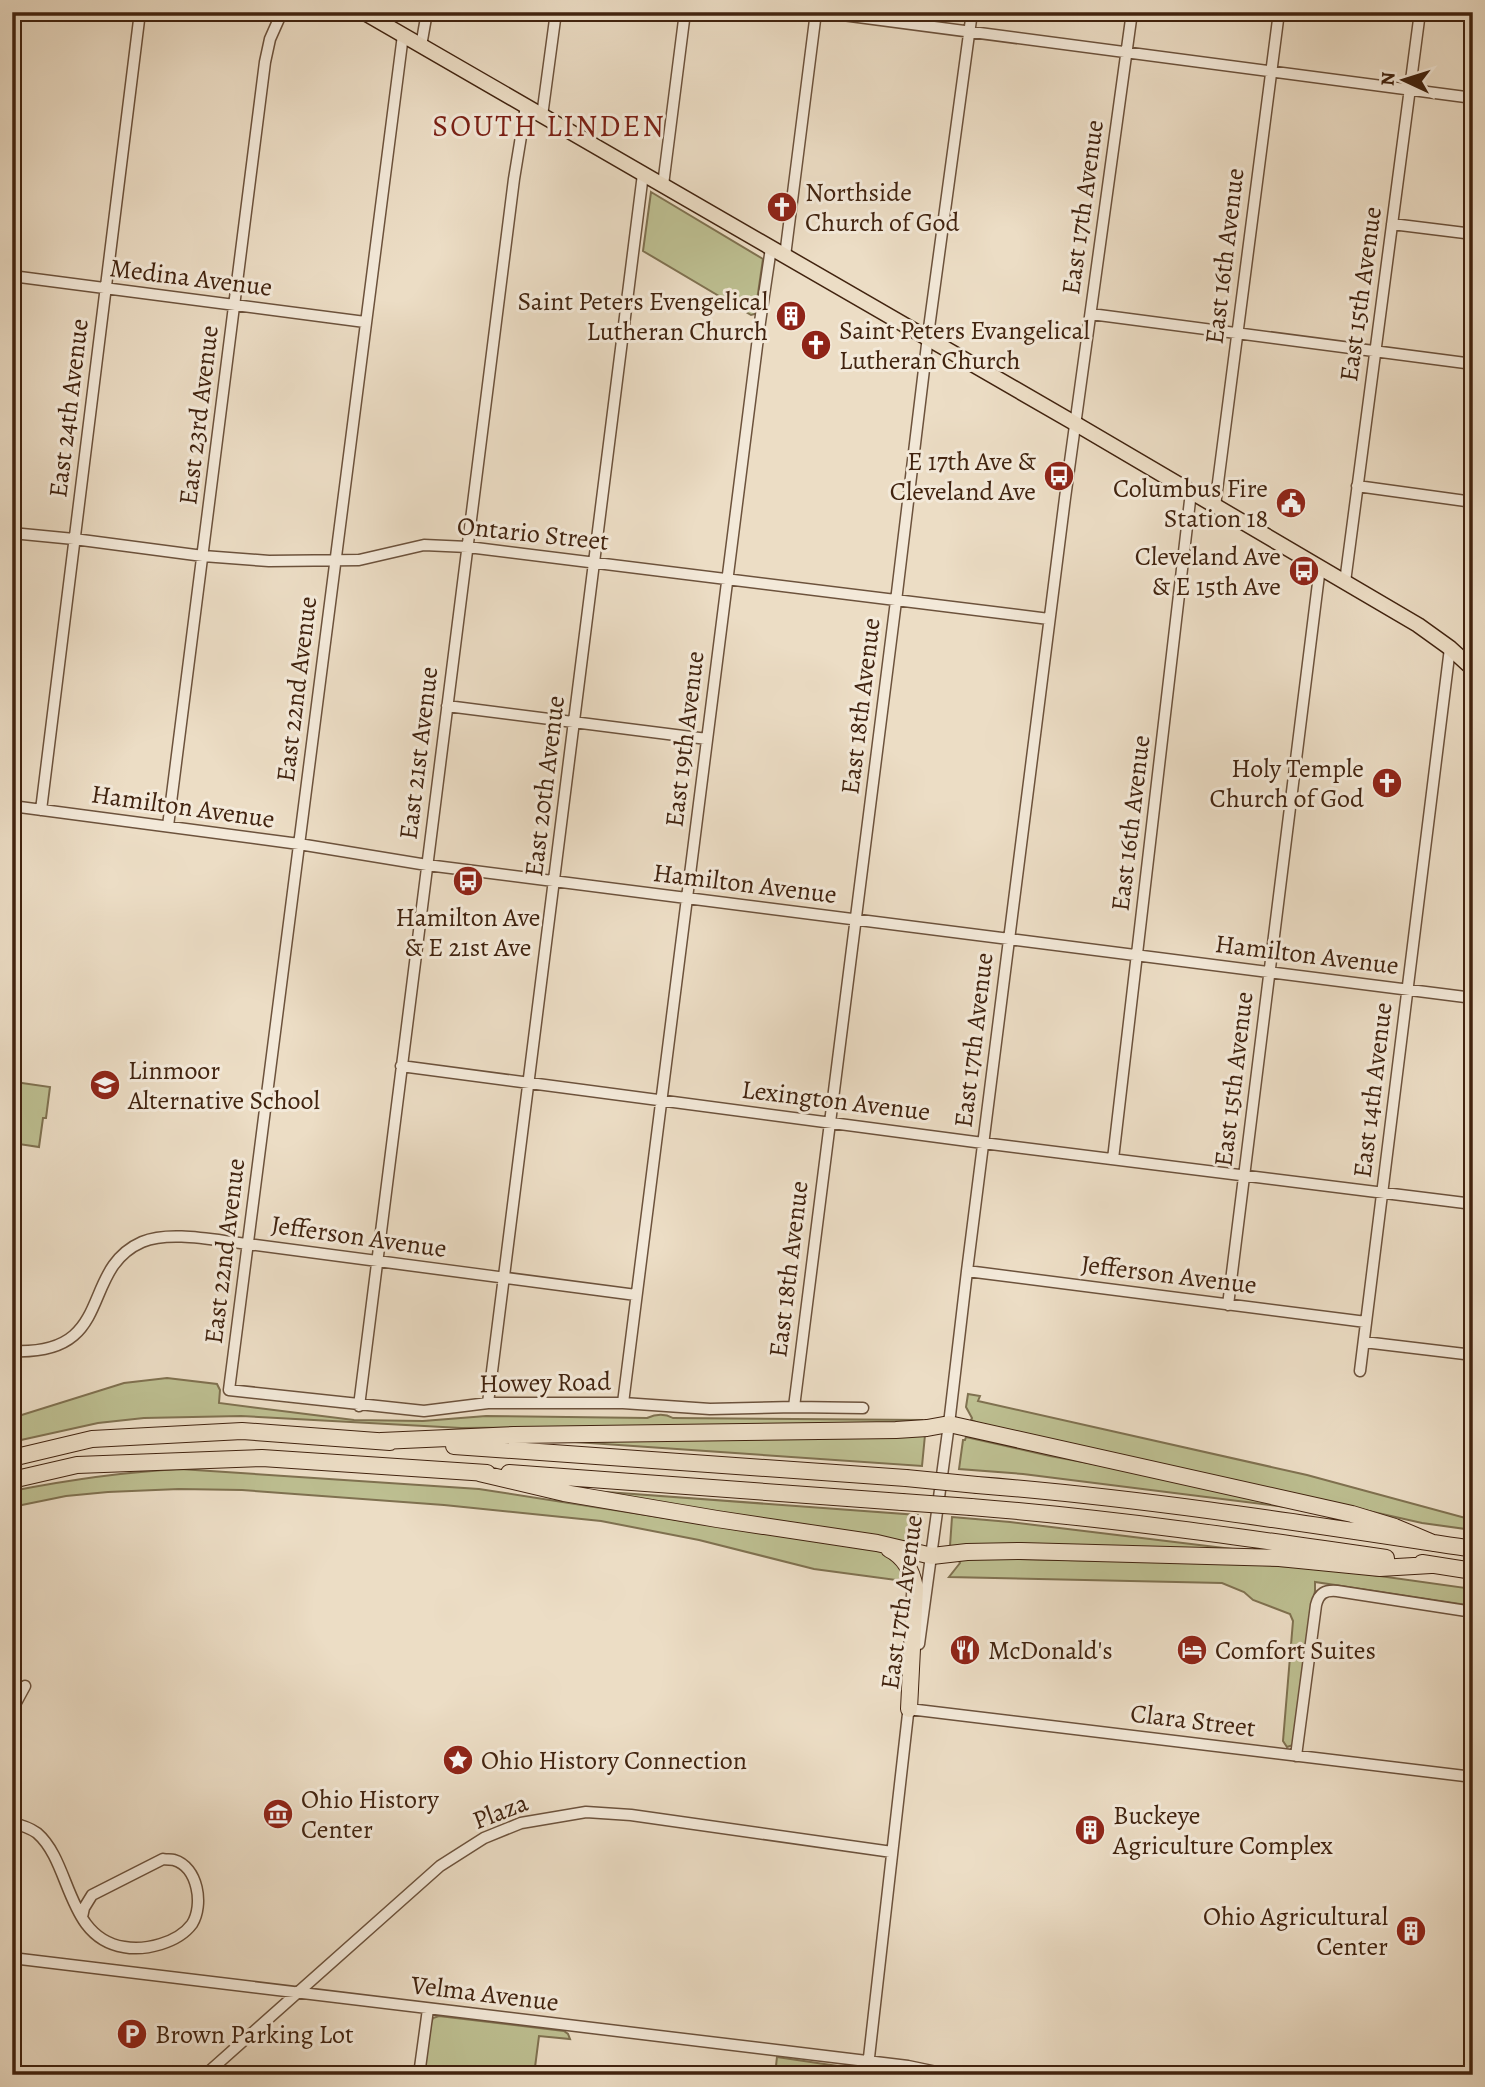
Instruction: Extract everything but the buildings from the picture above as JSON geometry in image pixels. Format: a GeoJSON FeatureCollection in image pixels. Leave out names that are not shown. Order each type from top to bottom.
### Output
{"type":"FeatureCollection","features":[{"type":"Feature","properties":{"kind":"highway"},"geometry":{"type":"LineString","coordinates":[[381,1441],[514,1435],[895,1430],[949,1424],[1352,1514],[1395,1527],[1433,1543]]}},
{"type":"Feature","properties":{"kind":"highway"},"geometry":{"type":"LineString","coordinates":[[12,1458],[92,1439],[242,1431],[1040,1490],[1204,1510],[1473,1549]]}},
{"type":"Feature","properties":{"kind":"highway"},"geometry":{"type":"LineString","coordinates":[[12,1480],[77,1465],[262,1458],[479,1473],[541,1474],[1039,1513],[1245,1538],[1473,1571]]}},
{"type":"Feature","properties":{"kind":"highway"},"geometry":{"type":"LineString","coordinates":[[479,1473],[576,1495],[877,1543],[932,1556],[967,1552],[1033,1552],[1279,1558],[1380,1568],[1431,1565]]}},
{"type":"Feature","properties":{"kind":"highway"},"geometry":{"type":"LineString","coordinates":[[877,1543],[895,1552],[906,1562],[913,1576],[915,1588],[909,1709]]}},
{"type":"Feature","properties":{"kind":"main road"},"geometry":{"type":"LineString","coordinates":[[363,12],[1320,567],[1418,625],[1473,668]]}},
{"type":"Feature","properties":{"kind":"street","name":"East 24th Avenue"},"geometry":{"type":"LineString","coordinates":[[41,810],[140,12]]}},
{"type":"Feature","properties":{"kind":"street","name":"East 23rd Avenue"},"geometry":{"type":"LineString","coordinates":[[168,826],[265,62],[270,39],[282,12]]}},
{"type":"Feature","properties":{"kind":"street"},"geometry":{"type":"LineString","coordinates":[[422,46],[427,12]]}},
{"type":"Feature","properties":{"kind":"street"},"geometry":{"type":"LineString","coordinates":[[542,116],[556,12]]}},
{"type":"Feature","properties":{"kind":"street"},"geometry":{"type":"LineString","coordinates":[[663,185],[685,12]]}},
{"type":"Feature","properties":{"kind":"street"},"geometry":{"type":"LineString","coordinates":[[785,256],[818,12],[1473,98]]}},
{"type":"Feature","properties":{"kind":"street","name":"East 18th Avenue"},"geometry":{"type":"LineString","coordinates":[[793,1407],[972,12]]}},
{"type":"Feature","properties":{"kind":"street","name":"East 17th Avenue"},"geometry":{"type":"LineString","coordinates":[[867,2075],[909,1709],[949,1424],[1049,619],[1132,12]]}},
{"type":"Feature","properties":{"kind":"street","name":"East 16th Avenue"},"geometry":{"type":"LineString","coordinates":[[1215,506],[1279,12]]}},
{"type":"Feature","properties":{"kind":"street","name":"East 15th Avenue"},"geometry":{"type":"LineString","coordinates":[[1345,582],[1420,12]]}},
{"type":"Feature","properties":{"kind":"street","name":"East 22nd Avenue"},"geometry":{"type":"LineString","coordinates":[[229,1390],[403,35]]}},
{"type":"Feature","properties":{"kind":"street","name":"East 21st Avenue"},"geometry":{"type":"LineString","coordinates":[[359,1406],[514,179],[526,106]]}},
{"type":"Feature","properties":{"kind":"street","name":"East 20th Avenue"},"geometry":{"type":"LineString","coordinates":[[488,1403],[643,174]]}},
{"type":"Feature","properties":{"kind":"street"},"geometry":{"type":"LineString","coordinates":[[1392,224],[1473,234]]}},
{"type":"Feature","properties":{"kind":"street","name":"East 19th Avenue"},"geometry":{"type":"LineString","coordinates":[[623,1403],[771,248]]}},
{"type":"Feature","properties":{"kind":"street","name":"Medina Avenue"},"geometry":{"type":"LineString","coordinates":[[12,276],[365,322]]}},
{"type":"Feature","properties":{"kind":"street"},"geometry":{"type":"LineString","coordinates":[[1091,314],[1473,364]]}},
{"type":"Feature","properties":{"kind":"street"},"geometry":{"type":"LineString","coordinates":[[1357,486],[1473,502]]}},
{"type":"Feature","properties":{"kind":"street","name":"East 16th Avenue"},"geometry":{"type":"LineString","coordinates":[[1113,1159],[1191,492]]}},
{"type":"Feature","properties":{"kind":"street","name":"Ontario Street"},"geometry":{"type":"LineString","coordinates":[[12,533],[203,556],[269,561],[359,560],[424,545],[468,547],[1049,619]]}},
{"type":"Feature","properties":{"kind":"street","name":"East 15th Avenue"},"geometry":{"type":"LineString","coordinates":[[1228,1305],[1320,567]]}},
{"type":"Feature","properties":{"kind":"street","name":"East 14th Avenue"},"geometry":{"type":"LineString","coordinates":[[1360,1371],[1450,648]]}},
{"type":"Feature","properties":{"kind":"street"},"geometry":{"type":"LineString","coordinates":[[447,706],[707,739]]}},
{"type":"Feature","properties":{"kind":"street","name":"Hamilton Avenue"},"geometry":{"type":"LineString","coordinates":[[12,806],[299,844],[427,865],[1473,998]]}},
{"type":"Feature","properties":{"kind":"street","name":"Lexington Avenue"},"geometry":{"type":"LineString","coordinates":[[401,1066],[1473,1204]]}},
{"type":"Feature","properties":{"kind":"street","name":"Jefferson Avenue"},"geometry":{"type":"LineString","coordinates":[[12,1351],[38,1351],[63,1343],[86,1322],[107,1275],[127,1251],[141,1242],[161,1237],[248,1244],[636,1295]]}},
{"type":"Feature","properties":{"kind":"street","name":"Jefferson Avenue"},"geometry":{"type":"LineString","coordinates":[[967,1271],[1366,1322]]}},
{"type":"Feature","properties":{"kind":"street"},"geometry":{"type":"LineString","coordinates":[[1364,1342],[1473,1355]]}},
{"type":"Feature","properties":{"kind":"street","name":"Howey Road"},"geometry":{"type":"LineString","coordinates":[[229,1390],[424,1411],[488,1403],[623,1403],[710,1409],[863,1408]]}},
{"type":"Feature","properties":{"kind":"street"},"geometry":{"type":"LineString","coordinates":[[1296,1756],[1316,1605],[1322,1592],[1337,1591],[1473,1612]]}},
{"type":"Feature","properties":{"kind":"street"},"geometry":{"type":"LineString","coordinates":[[12,1710],[25,1686]]}},
{"type":"Feature","properties":{"kind":"street","name":"Clara Street"},"geometry":{"type":"LineString","coordinates":[[909,1709],[1473,1777]]}},
{"type":"Feature","properties":{"kind":"street","name":"Plaza"},"geometry":{"type":"LineString","coordinates":[[205,2075],[440,1866],[484,1838],[537,1819],[586,1812],[631,1815],[892,1852]]}},
{"type":"Feature","properties":{"kind":"street"},"geometry":{"type":"LineString","coordinates":[[12,1823],[35,1832],[44,1841],[68,1890],[82,1917],[88,1927],[100,1938],[122,1947],[135,1948],[167,1942],[191,1926],[198,1909],[193,1876],[185,1866],[174,1860],[163,1859],[92,1895],[82,1917]]}},
{"type":"Feature","properties":{"kind":"street"},"geometry":{"type":"LineString","coordinates":[[68,1890],[92,1895]]}},
{"type":"Feature","properties":{"kind":"street","name":"Velma Avenue"},"geometry":{"type":"LineString","coordinates":[[12,1958],[908,2066],[951,2075]]}},
{"type":"Feature","properties":{"kind":"street"},"geometry":{"type":"LineString","coordinates":[[419,2075],[428,2009]]}},
{"type":"Feature","properties":{"kind":"green space"},"geometry":{"type":"Polygon","coordinates":[[[651,192],[763,259],[755,314],[751,315],[643,251],[651,192]]]}},
{"type":"Feature","properties":{"kind":"green space"},"geometry":{"type":"Polygon","coordinates":[[[15,1082],[50,1087],[39,1147],[12,1143],[12,1100],[15,1082]]]}},
{"type":"Feature","properties":{"kind":"green space"},"geometry":{"type":"Polygon","coordinates":[[[167,1378],[217,1384],[220,1390],[219,1403],[354,1420],[423,1421],[486,1416],[647,1418],[666,1415],[673,1418],[923,1420],[914,1424],[461,1428],[241,1416],[144,1418],[98,1423],[12,1442],[12,1418],[124,1383],[167,1378]]]}},
{"type":"Feature","properties":{"kind":"green space"},"geometry":{"type":"Polygon","coordinates":[[[968,1394],[980,1396],[978,1401],[1307,1475],[1473,1520],[1473,1530],[1422,1523],[978,1423],[971,1420],[966,1407],[968,1394]]]}},
{"type":"Feature","properties":{"kind":"green space"},"geometry":{"type":"Polygon","coordinates":[[[925,1435],[922,1466],[546,1440],[925,1435]]]}},
{"type":"Feature","properties":{"kind":"green space"},"geometry":{"type":"Polygon","coordinates":[[[966,1437],[1154,1475],[1286,1507],[1023,1474],[959,1469],[963,1440],[966,1437]]]}},
{"type":"Feature","properties":{"kind":"green space"},"geometry":{"type":"Polygon","coordinates":[[[180,1469],[479,1489],[678,1520],[877,1543],[913,1576],[896,1580],[814,1569],[699,1540],[601,1521],[444,1505],[242,1490],[179,1489],[66,1496],[12,1507],[12,1491],[96,1477],[180,1469]]]}},
{"type":"Feature","properties":{"kind":"green space"},"geometry":{"type":"Polygon","coordinates":[[[593,1491],[918,1515],[914,1543],[812,1526],[759,1521],[593,1491]]]}},
{"type":"Feature","properties":{"kind":"green space"},"geometry":{"type":"Polygon","coordinates":[[[952,1517],[1010,1522],[1257,1552],[950,1546],[952,1517]]]}},
{"type":"Feature","properties":{"kind":"green space"},"geometry":{"type":"Polygon","coordinates":[[[967,1558],[1224,1563],[1344,1571],[1473,1589],[1473,1606],[1315,1582],[1293,1745],[1287,1747],[1283,1741],[1293,1621],[1290,1614],[1253,1600],[1244,1592],[1222,1583],[949,1577],[959,1561],[967,1558]]]}},
{"type":"Feature","properties":{"kind":"green space"},"geometry":{"type":"Polygon","coordinates":[[[439,2016],[564,2031],[570,2039],[539,2036],[534,2075],[424,2075],[431,2023],[433,2018],[439,2016]]]}},
{"type":"Feature","properties":{"kind":"green space"},"geometry":{"type":"Polygon","coordinates":[[[777,2057],[851,2068],[859,2075],[775,2075],[777,2057]]]}},
{"type":"Feature","properties":{"kind":"place","name":"Northside Church of God"},"geometry":{"type":"Point","coordinates":[782,207]}},
{"type":"Feature","properties":{"kind":"place","name":"Saint Peters Evengelical Lutheran Church"},"geometry":{"type":"Point","coordinates":[791,316]}},
{"type":"Feature","properties":{"kind":"place","name":"Saint Peters Evangelical Lutheran Church"},"geometry":{"type":"Point","coordinates":[816,345]}},
{"type":"Feature","properties":{"kind":"place","name":"E 17th Ave & Cleveland Ave"},"geometry":{"type":"Point","coordinates":[1059,476]}},
{"type":"Feature","properties":{"kind":"place","name":"Columbus Fire Station 18"},"geometry":{"type":"Point","coordinates":[1291,503]}},
{"type":"Feature","properties":{"kind":"place","name":"Cleveland Ave & E 15th Ave"},"geometry":{"type":"Point","coordinates":[1304,571]}},
{"type":"Feature","properties":{"kind":"place","name":"Holy Temple Church of God"},"geometry":{"type":"Point","coordinates":[1387,783]}},
{"type":"Feature","properties":{"kind":"place","name":"Hamilton Ave & E 21st Ave"},"geometry":{"type":"Point","coordinates":[468,881]}},
{"type":"Feature","properties":{"kind":"place","name":"Linmoor Alternative School"},"geometry":{"type":"Point","coordinates":[105,1085]}},
{"type":"Feature","properties":{"kind":"place","name":"McDonald's"},"geometry":{"type":"Point","coordinates":[965,1650]}},
{"type":"Feature","properties":{"kind":"place","name":"Comfort Suites"},"geometry":{"type":"Point","coordinates":[1192,1650]}},
{"type":"Feature","properties":{"kind":"place","name":"Ohio History Connection"},"geometry":{"type":"Point","coordinates":[458,1760]}},
{"type":"Feature","properties":{"kind":"place","name":"Ohio History Center"},"geometry":{"type":"Point","coordinates":[278,1814]}},
{"type":"Feature","properties":{"kind":"place","name":"Buckeye Agriculture Complex"},"geometry":{"type":"Point","coordinates":[1090,1830]}},
{"type":"Feature","properties":{"kind":"place","name":"Ohio Agricultural Center"},"geometry":{"type":"Point","coordinates":[1411,1931]}},
{"type":"Feature","properties":{"kind":"place","name":"Brown Parking Lot"},"geometry":{"type":"Point","coordinates":[132,2034]}},
{"type":"Feature","properties":{"kind":"district","name":"SOUTH LINDEN"},"geometry":{"type":"Point","coordinates":[549,126]}}]}
